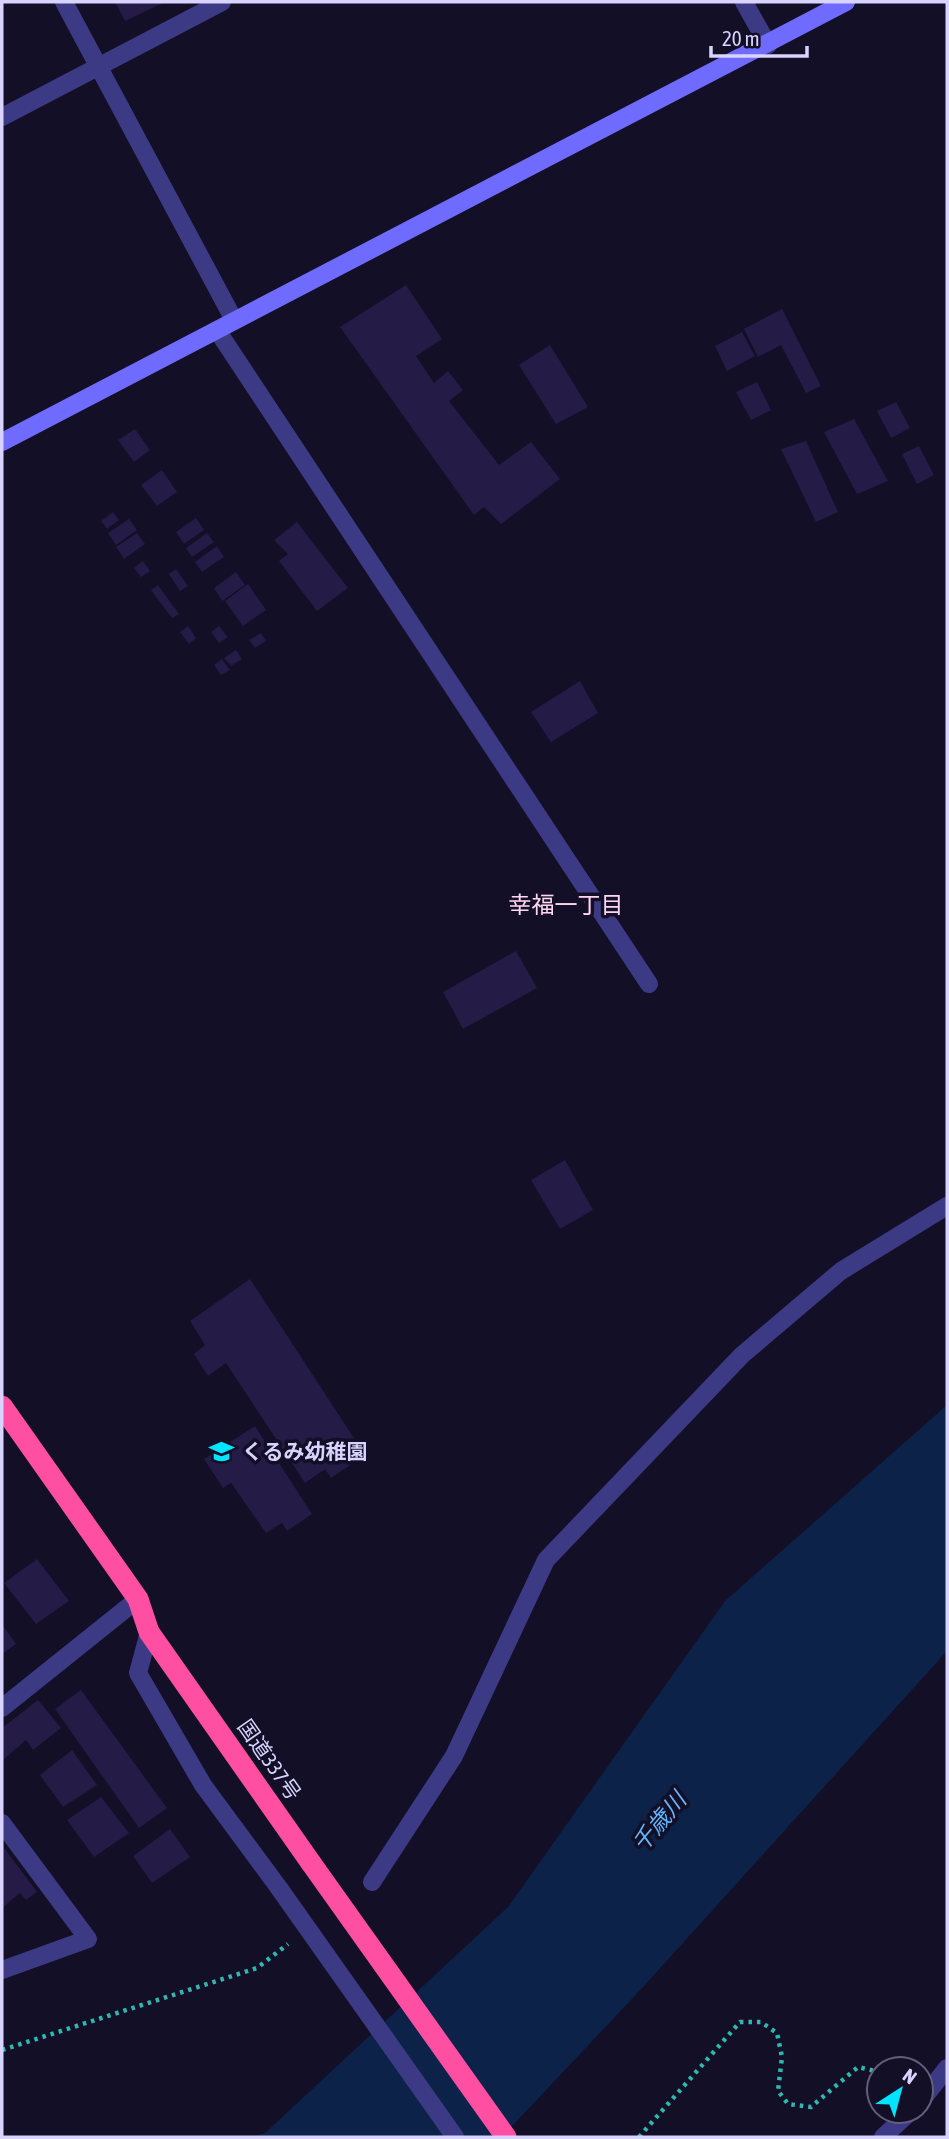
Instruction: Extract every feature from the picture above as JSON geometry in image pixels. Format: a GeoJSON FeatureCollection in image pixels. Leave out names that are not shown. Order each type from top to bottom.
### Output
{"type":"FeatureCollection","features":[{"type":"Feature","properties":{"kind":"highway","name":"国道337号"},"geometry":{"type":"LineString","coordinates":[[2,1406],[138,1599],[149,1632],[506,2137]]}},
{"type":"Feature","properties":{"kind":"street"},"geometry":{"type":"LineString","coordinates":[[64,2],[234,320]]}},
{"type":"Feature","properties":{"kind":"street"},"geometry":{"type":"LineString","coordinates":[[2,117],[222,2]]}},
{"type":"Feature","properties":{"kind":"street"},"geometry":{"type":"LineString","coordinates":[[744,2],[768,45]]}},
{"type":"Feature","properties":{"kind":"street"},"geometry":{"type":"LineString","coordinates":[[2,443],[846,2]]}},
{"type":"Feature","properties":{"kind":"street"},"geometry":{"type":"LineString","coordinates":[[217,330],[649,984]]}},
{"type":"Feature","properties":{"kind":"street"},"geometry":{"type":"LineString","coordinates":[[372,1882],[454,1755],[546,1560],[742,1355],[841,1271],[947,1206]]}},
{"type":"Feature","properties":{"kind":"street"},"geometry":{"type":"LineString","coordinates":[[2,1707],[138,1599]]}},
{"type":"Feature","properties":{"kind":"street"},"geometry":{"type":"LineString","coordinates":[[149,1632],[138,1673],[203,1785],[456,2137]]}},
{"type":"Feature","properties":{"kind":"street"},"geometry":{"type":"LineString","coordinates":[[2,1823],[88,1939],[2,1970]]}},
{"type":"Feature","properties":{"kind":"street"},"geometry":{"type":"LineString","coordinates":[[935,2083],[947,2068]]}},
{"type":"Feature","properties":{"kind":"street"},"geometry":{"type":"LineString","coordinates":[[883,2137],[896,2125]]}},
{"type":"Feature","properties":{"kind":"path"},"geometry":{"type":"LineString","coordinates":[[2,2050],[257,1968],[299,1936]]}},
{"type":"Feature","properties":{"kind":"path"},"geometry":{"type":"LineString","coordinates":[[639,2137],[740,2022],[761,2022],[777,2033],[782,2057],[778,2091],[788,2104],[811,2107],[858,2067],[865,2069]]}},
{"type":"Feature","properties":{"kind":"water","name":"千歳川"},"geometry":{"type":"Polygon","coordinates":[[[947,1405],[947,1651],[644,1986],[502,2137],[253,2137],[265,2133],[508,1907],[725,1601],[947,1405]]]}},
{"type":"Feature","properties":{"kind":"building"},"geometry":{"type":"Polygon","coordinates":[[[115,2],[165,2],[125,21],[115,2]]]}},
{"type":"Feature","properties":{"kind":"building"},"geometry":{"type":"Polygon","coordinates":[[[406,285],[442,339],[416,356],[434,383],[448,371],[463,390],[449,401],[499,465],[531,442],[560,479],[501,524],[484,507],[474,515],[340,327],[406,285]]]}},
{"type":"Feature","properties":{"kind":"building"},"geometry":{"type":"Polygon","coordinates":[[[782,309],[821,386],[806,393],[781,345],[758,357],[744,329],[782,309]]]}},
{"type":"Feature","properties":{"kind":"building"},"geometry":{"type":"Polygon","coordinates":[[[742,332],[755,356],[727,371],[715,346],[742,332]]]}},
{"type":"Feature","properties":{"kind":"building"},"geometry":{"type":"Polygon","coordinates":[[[550,345],[588,407],[556,424],[519,365],[550,345]]]}},
{"type":"Feature","properties":{"kind":"building"},"geometry":{"type":"Polygon","coordinates":[[[757,382],[771,410],[751,420],[736,392],[757,382]]]}},
{"type":"Feature","properties":{"kind":"building"},"geometry":{"type":"Polygon","coordinates":[[[896,402],[910,428],[891,438],[877,411],[896,402]]]}},
{"type":"Feature","properties":{"kind":"building"},"geometry":{"type":"Polygon","coordinates":[[[854,419],[888,481],[857,494],[824,432],[854,419]]]}},
{"type":"Feature","properties":{"kind":"building"},"geometry":{"type":"Polygon","coordinates":[[[135,429],[150,450],[134,462],[118,440],[135,429]]]}},
{"type":"Feature","properties":{"kind":"building"},"geometry":{"type":"Polygon","coordinates":[[[806,441],[838,512],[816,522],[781,449],[806,441]]]}},
{"type":"Feature","properties":{"kind":"building"},"geometry":{"type":"Polygon","coordinates":[[[919,446],[934,475],[917,484],[902,454],[919,446]]]}},
{"type":"Feature","properties":{"kind":"building"},"geometry":{"type":"Polygon","coordinates":[[[162,470],[177,492],[157,506],[141,485],[162,470]]]}},
{"type":"Feature","properties":{"kind":"building"},"geometry":{"type":"Polygon","coordinates":[[[113,512],[119,520],[107,529],[101,521],[113,512]]]}},
{"type":"Feature","properties":{"kind":"building"},"geometry":{"type":"Polygon","coordinates":[[[196,518],[204,530],[184,544],[176,532],[196,518]]]}},
{"type":"Feature","properties":{"kind":"building"},"geometry":{"type":"Polygon","coordinates":[[[129,519],[137,530],[116,545],[108,533],[129,519]]]}},
{"type":"Feature","properties":{"kind":"building"},"geometry":{"type":"Polygon","coordinates":[[[297,522],[348,588],[317,611],[279,561],[288,554],[274,540],[297,522]]]}},
{"type":"Feature","properties":{"kind":"building"},"geometry":{"type":"Polygon","coordinates":[[[137,533],[145,544],[124,559],[116,547],[137,533]]]}},
{"type":"Feature","properties":{"kind":"building"},"geometry":{"type":"Polygon","coordinates":[[[207,533],[214,542],[192,557],[186,548],[207,533]]]}},
{"type":"Feature","properties":{"kind":"building"},"geometry":{"type":"Polygon","coordinates":[[[217,546],[224,557],[202,572],[195,562],[217,546]]]}},
{"type":"Feature","properties":{"kind":"building"},"geometry":{"type":"Polygon","coordinates":[[[143,561],[150,571],[141,577],[134,568],[143,561]]]}},
{"type":"Feature","properties":{"kind":"building"},"geometry":{"type":"Polygon","coordinates":[[[176,569],[188,586],[180,591],[169,574],[176,569]]]}},
{"type":"Feature","properties":{"kind":"building"},"geometry":{"type":"Polygon","coordinates":[[[236,572],[245,585],[222,601],[214,588],[236,572]]]}},
{"type":"Feature","properties":{"kind":"building"},"geometry":{"type":"Polygon","coordinates":[[[248,584],[266,610],[243,626],[225,601],[248,584]]]}},
{"type":"Feature","properties":{"kind":"building"},"geometry":{"type":"Polygon","coordinates":[[[158,585],[179,614],[172,618],[151,590],[158,585]]]}},
{"type":"Feature","properties":{"kind":"building"},"geometry":{"type":"Polygon","coordinates":[[[188,626],[196,638],[189,644],[180,632],[188,626]]]}},
{"type":"Feature","properties":{"kind":"building"},"geometry":{"type":"Polygon","coordinates":[[[219,626],[228,637],[219,643],[211,632],[219,626]]]}},
{"type":"Feature","properties":{"kind":"building"},"geometry":{"type":"Polygon","coordinates":[[[261,633],[266,641],[255,648],[249,640],[261,633]]]}},
{"type":"Feature","properties":{"kind":"building"},"geometry":{"type":"Polygon","coordinates":[[[236,650],[242,659],[231,666],[224,658],[236,650]]]}},
{"type":"Feature","properties":{"kind":"building"},"geometry":{"type":"Polygon","coordinates":[[[222,659],[230,670],[221,675],[214,665],[222,659]]]}},
{"type":"Feature","properties":{"kind":"building"},"geometry":{"type":"Polygon","coordinates":[[[580,681],[598,713],[551,742],[531,712],[580,681]]]}},
{"type":"Feature","properties":{"kind":"building"},"geometry":{"type":"Polygon","coordinates":[[[516,951],[537,988],[463,1029],[443,992],[516,951]]]}},
{"type":"Feature","properties":{"kind":"building"},"geometry":{"type":"Polygon","coordinates":[[[565,1160],[593,1210],[560,1229],[531,1180],[565,1160]]]}},
{"type":"Feature","properties":{"kind":"building"},"geometry":{"type":"Polygon","coordinates":[[[250,1279],[365,1455],[331,1478],[325,1469],[305,1483],[226,1363],[208,1376],[194,1354],[205,1345],[190,1321],[250,1279]]]}},
{"type":"Feature","properties":{"kind":"building"},"geometry":{"type":"Polygon","coordinates":[[[255,1426],[312,1514],[287,1531],[282,1523],[266,1533],[231,1483],[223,1488],[204,1459],[255,1426]]]}},
{"type":"Feature","properties":{"kind":"building"},"geometry":{"type":"Polygon","coordinates":[[[37,1559],[69,1601],[36,1624],[4,1583],[37,1559]]]}},
{"type":"Feature","properties":{"kind":"building"},"geometry":{"type":"Polygon","coordinates":[[[2,1624],[16,1644],[2,1654],[2,1624]]]}},
{"type":"Feature","properties":{"kind":"building"},"geometry":{"type":"Polygon","coordinates":[[[81,1690],[167,1808],[139,1828],[55,1709],[81,1690]]]}},
{"type":"Feature","properties":{"kind":"building"},"geometry":{"type":"Polygon","coordinates":[[[38,1700],[61,1728],[33,1750],[26,1740],[3,1760],[2,1728],[38,1700]]]}},
{"type":"Feature","properties":{"kind":"building"},"geometry":{"type":"Polygon","coordinates":[[[72,1750],[97,1785],[63,1807],[40,1775],[72,1750]]]}},
{"type":"Feature","properties":{"kind":"building"},"geometry":{"type":"Polygon","coordinates":[[[101,1797],[129,1833],[94,1857],[67,1820],[101,1797]]]}},
{"type":"Feature","properties":{"kind":"building"},"geometry":{"type":"Polygon","coordinates":[[[170,1829],[190,1857],[152,1883],[133,1856],[170,1829]]]}},
{"type":"Feature","properties":{"kind":"building"},"geometry":{"type":"Polygon","coordinates":[[[2,1845],[37,1892],[26,1900],[20,1893],[2,1908],[2,1845]]]}},
{"type":"Feature","properties":{"kind":"place","name":"くるみ幼稚園"},"geometry":{"type":"Point","coordinates":[222,1452]}},
{"type":"Feature","properties":{"kind":"district","name":"幸福一丁目"},"geometry":{"type":"Point","coordinates":[566,905]}}]}
